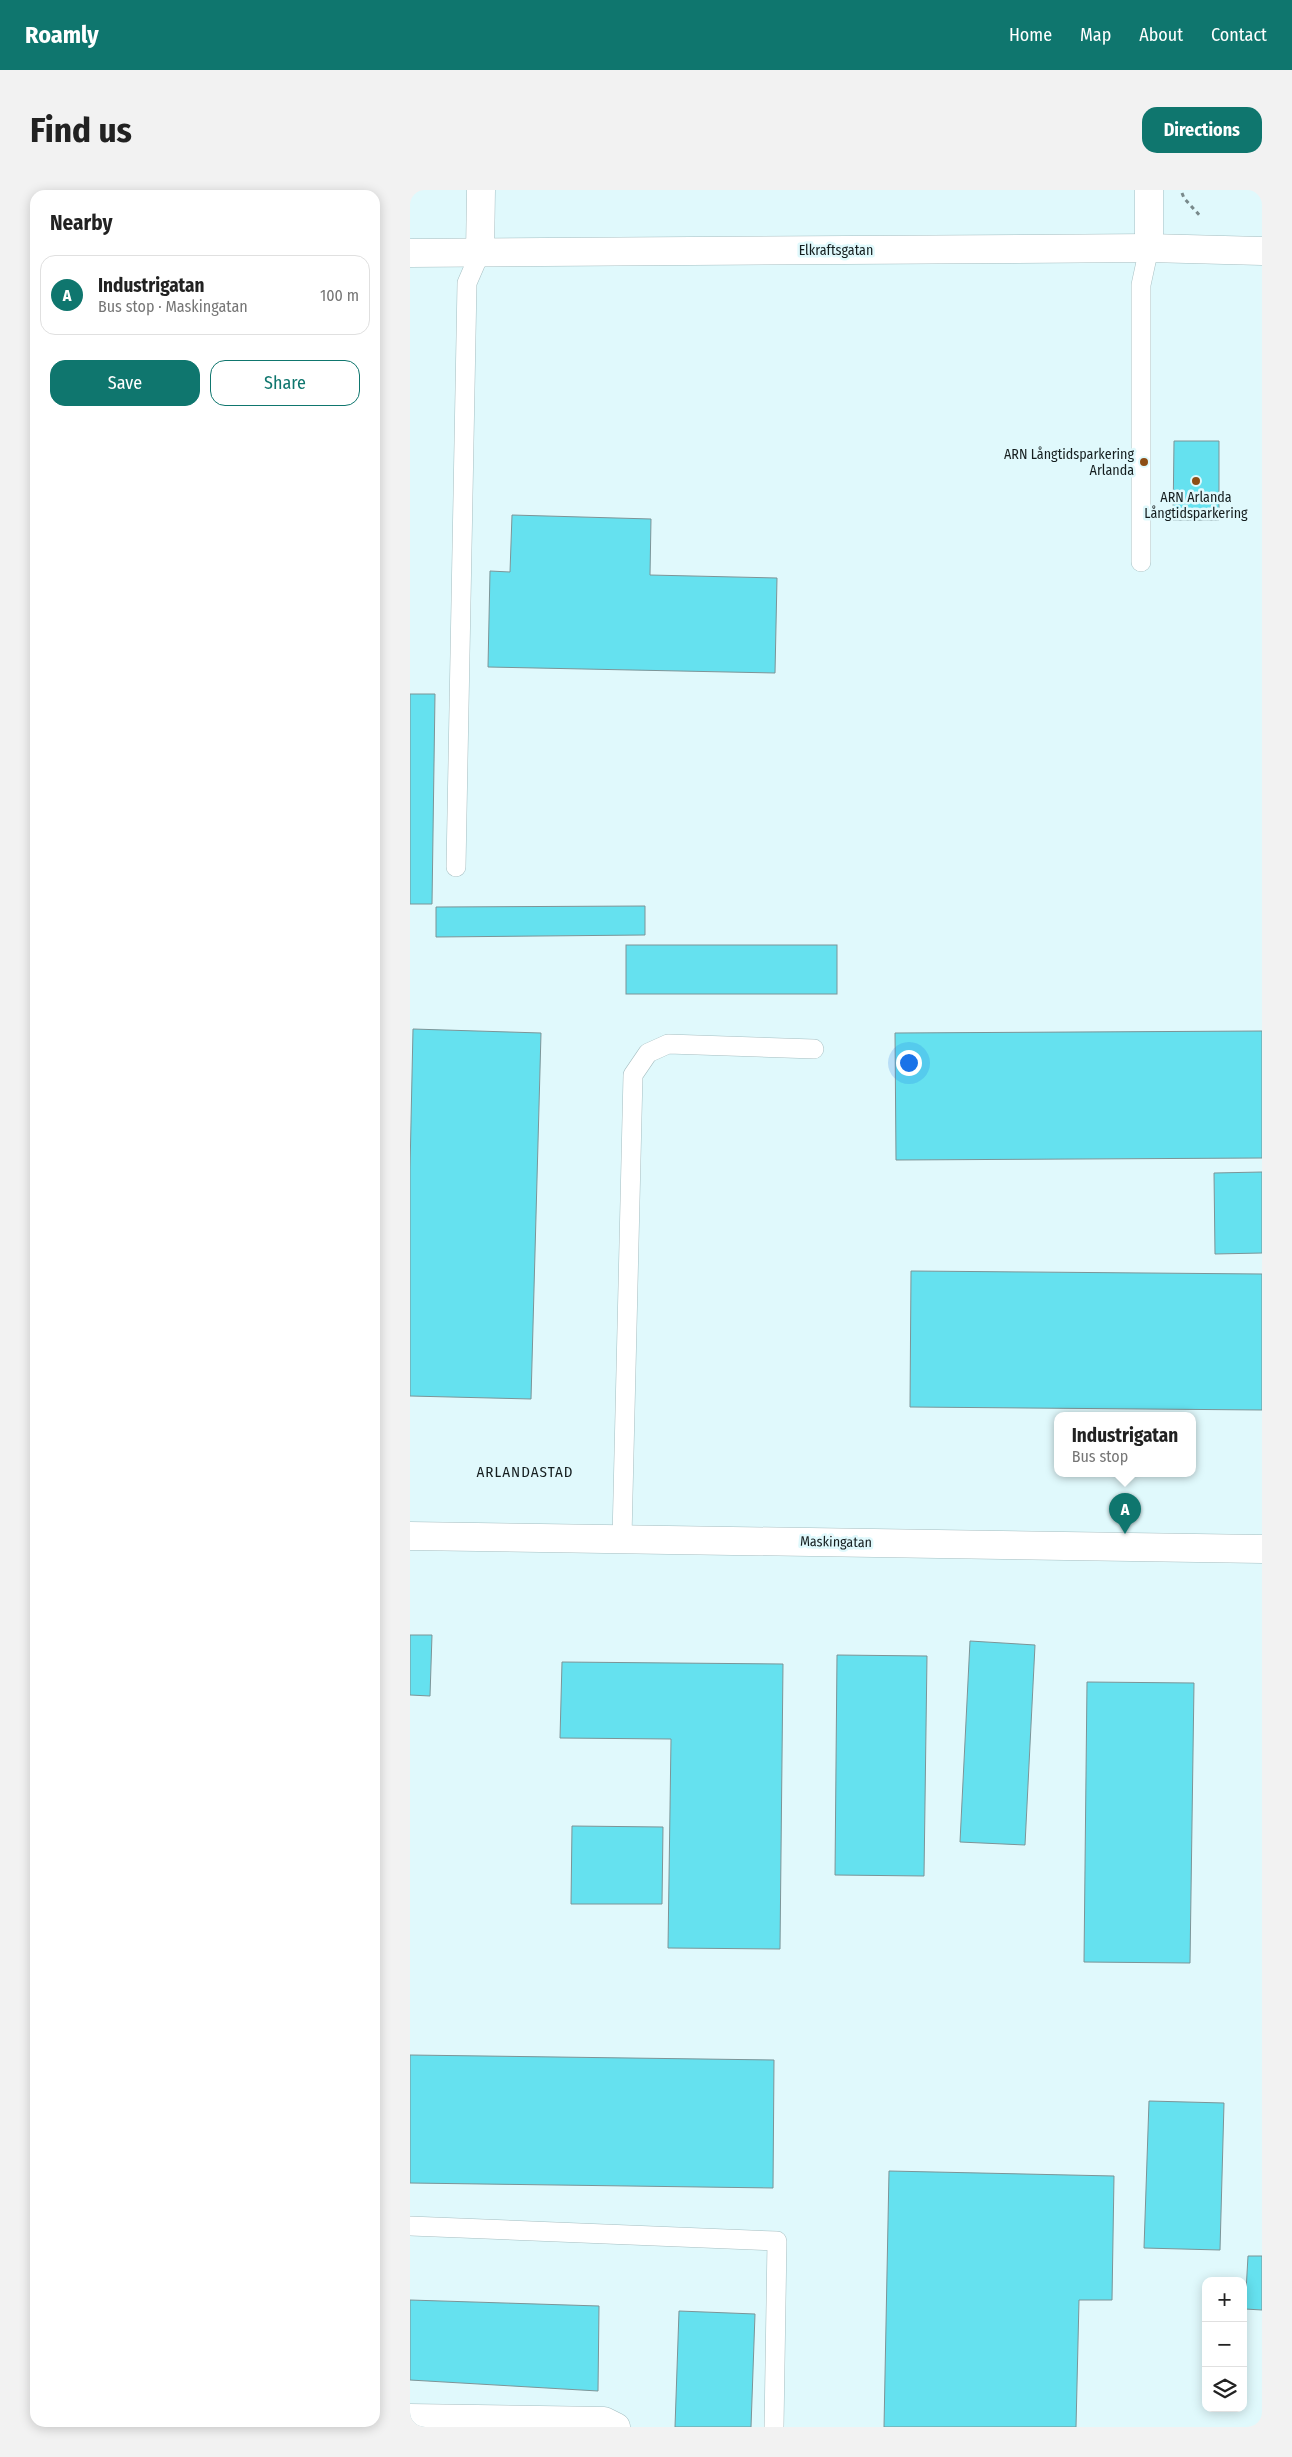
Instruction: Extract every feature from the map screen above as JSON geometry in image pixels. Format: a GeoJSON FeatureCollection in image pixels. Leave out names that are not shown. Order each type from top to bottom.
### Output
{"type":"FeatureCollection","features":[{"type":"Feature","properties":{"kind":"street"},"geometry":{"type":"LineString","coordinates":[[480,190],[480,254]]}},
{"type":"Feature","properties":{"kind":"street"},"geometry":{"type":"LineString","coordinates":[[1149,190],[1149,248]]}},
{"type":"Feature","properties":{"kind":"street","name":"Elkraftsgatan"},"geometry":{"type":"LineString","coordinates":[[410,254],[1149,248],[1262,250]]}},
{"type":"Feature","properties":{"kind":"street","name":"Maskingatan"},"geometry":{"type":"LineString","coordinates":[[410,1536],[1262,1549]]}},
{"type":"Feature","properties":{"kind":"street"},"geometry":{"type":"LineString","coordinates":[[410,2418],[604,2421],[616,2427]]}},
{"type":"Feature","properties":{"kind":"lane"},"geometry":{"type":"LineString","coordinates":[[1142,562],[1141,285],[1149,248]]}},
{"type":"Feature","properties":{"kind":"lane"},"geometry":{"type":"LineString","coordinates":[[456,867],[467,283],[480,254]]}},
{"type":"Feature","properties":{"kind":"lane"},"geometry":{"type":"LineString","coordinates":[[622,1538],[633,1075],[648,1053],[668,1044],[814,1049]]}},
{"type":"Feature","properties":{"kind":"lane"},"geometry":{"type":"LineString","coordinates":[[410,2226],[777,2241],[774,2427]]}},
{"type":"Feature","properties":{"kind":"building","name":"ARN Arlanda Långtidsparkering"},"geometry":{"type":"Polygon","coordinates":[[[1174,441],[1219,441],[1219,520],[1173,520],[1174,441]]]}},
{"type":"Feature","properties":{"kind":"building"},"geometry":{"type":"Polygon","coordinates":[[[512,515],[651,519],[650,575],[777,578],[775,673],[488,667],[490,571],[510,572],[512,515]]]}},
{"type":"Feature","properties":{"kind":"building"},"geometry":{"type":"Polygon","coordinates":[[[410,694],[435,694],[432,904],[410,904],[410,694]]]}},
{"type":"Feature","properties":{"kind":"building"},"geometry":{"type":"Polygon","coordinates":[[[645,906],[645,935],[436,937],[436,907],[645,906]]]}},
{"type":"Feature","properties":{"kind":"building"},"geometry":{"type":"Polygon","coordinates":[[[626,945],[837,945],[837,994],[626,994],[626,945]]]}},
{"type":"Feature","properties":{"kind":"building"},"geometry":{"type":"Polygon","coordinates":[[[413,1029],[541,1033],[531,1399],[410,1396],[410,1169],[413,1029]]]}},
{"type":"Feature","properties":{"kind":"building"},"geometry":{"type":"Polygon","coordinates":[[[1262,1031],[1262,1158],[896,1160],[895,1033],[1262,1031]]]}},
{"type":"Feature","properties":{"kind":"building"},"geometry":{"type":"Polygon","coordinates":[[[1262,1172],[1262,1253],[1215,1254],[1214,1173],[1262,1172]]]}},
{"type":"Feature","properties":{"kind":"building"},"geometry":{"type":"Polygon","coordinates":[[[911,1271],[1262,1274],[1262,1410],[910,1407],[911,1271]]]}},
{"type":"Feature","properties":{"kind":"building"},"geometry":{"type":"Polygon","coordinates":[[[410,1635],[432,1635],[430,1696],[410,1695],[410,1635]]]}},
{"type":"Feature","properties":{"kind":"building"},"geometry":{"type":"Polygon","coordinates":[[[970,1641],[1035,1645],[1025,1845],[960,1842],[970,1641]]]}},
{"type":"Feature","properties":{"kind":"building"},"geometry":{"type":"Polygon","coordinates":[[[837,1655],[927,1656],[924,1876],[835,1875],[837,1655]]]}},
{"type":"Feature","properties":{"kind":"building"},"geometry":{"type":"Polygon","coordinates":[[[562,1662],[783,1664],[780,1949],[668,1948],[671,1739],[560,1738],[562,1662]]]}},
{"type":"Feature","properties":{"kind":"building"},"geometry":{"type":"Polygon","coordinates":[[[1087,1682],[1194,1683],[1190,1963],[1084,1962],[1087,1682]]]}},
{"type":"Feature","properties":{"kind":"building"},"geometry":{"type":"Polygon","coordinates":[[[572,1826],[663,1827],[662,1904],[571,1904],[572,1826]]]}},
{"type":"Feature","properties":{"kind":"building"},"geometry":{"type":"Polygon","coordinates":[[[410,2055],[774,2060],[773,2188],[410,2183],[410,2055]]]}},
{"type":"Feature","properties":{"kind":"building"},"geometry":{"type":"Polygon","coordinates":[[[1149,2101],[1224,2103],[1220,2250],[1144,2248],[1149,2101]]]}},
{"type":"Feature","properties":{"kind":"building"},"geometry":{"type":"Polygon","coordinates":[[[889,2171],[1114,2176],[1112,2300],[1079,2300],[1076,2427],[884,2427],[889,2171]]]}},
{"type":"Feature","properties":{"kind":"building"},"geometry":{"type":"Polygon","coordinates":[[[1248,2256],[1262,2256],[1262,2310],[1247,2309],[1248,2256]]]}},
{"type":"Feature","properties":{"kind":"building"},"geometry":{"type":"Polygon","coordinates":[[[410,2300],[599,2306],[598,2391],[410,2380],[410,2300]]]}},
{"type":"Feature","properties":{"kind":"building"},"geometry":{"type":"Polygon","coordinates":[[[679,2311],[755,2314],[751,2427],[675,2427],[679,2311]]]}},
{"type":"Feature","properties":{"kind":"place","name":"ARN Långtidsparkering Arlanda"},"geometry":{"type":"Point","coordinates":[1144,462]}},
{"type":"Feature","properties":{"kind":"place","name":"ARN Arlanda Långtidsparkering"},"geometry":{"type":"Point","coordinates":[1196,481]}},
{"type":"Feature","properties":{"kind":"place","name":"Industrigatan"},"geometry":{"type":"Point","coordinates":[1125,1534]}},
{"type":"Feature","properties":{"kind":"district","name":"ARLANDASTAD"},"geometry":{"type":"Point","coordinates":[525,1472]}}]}
